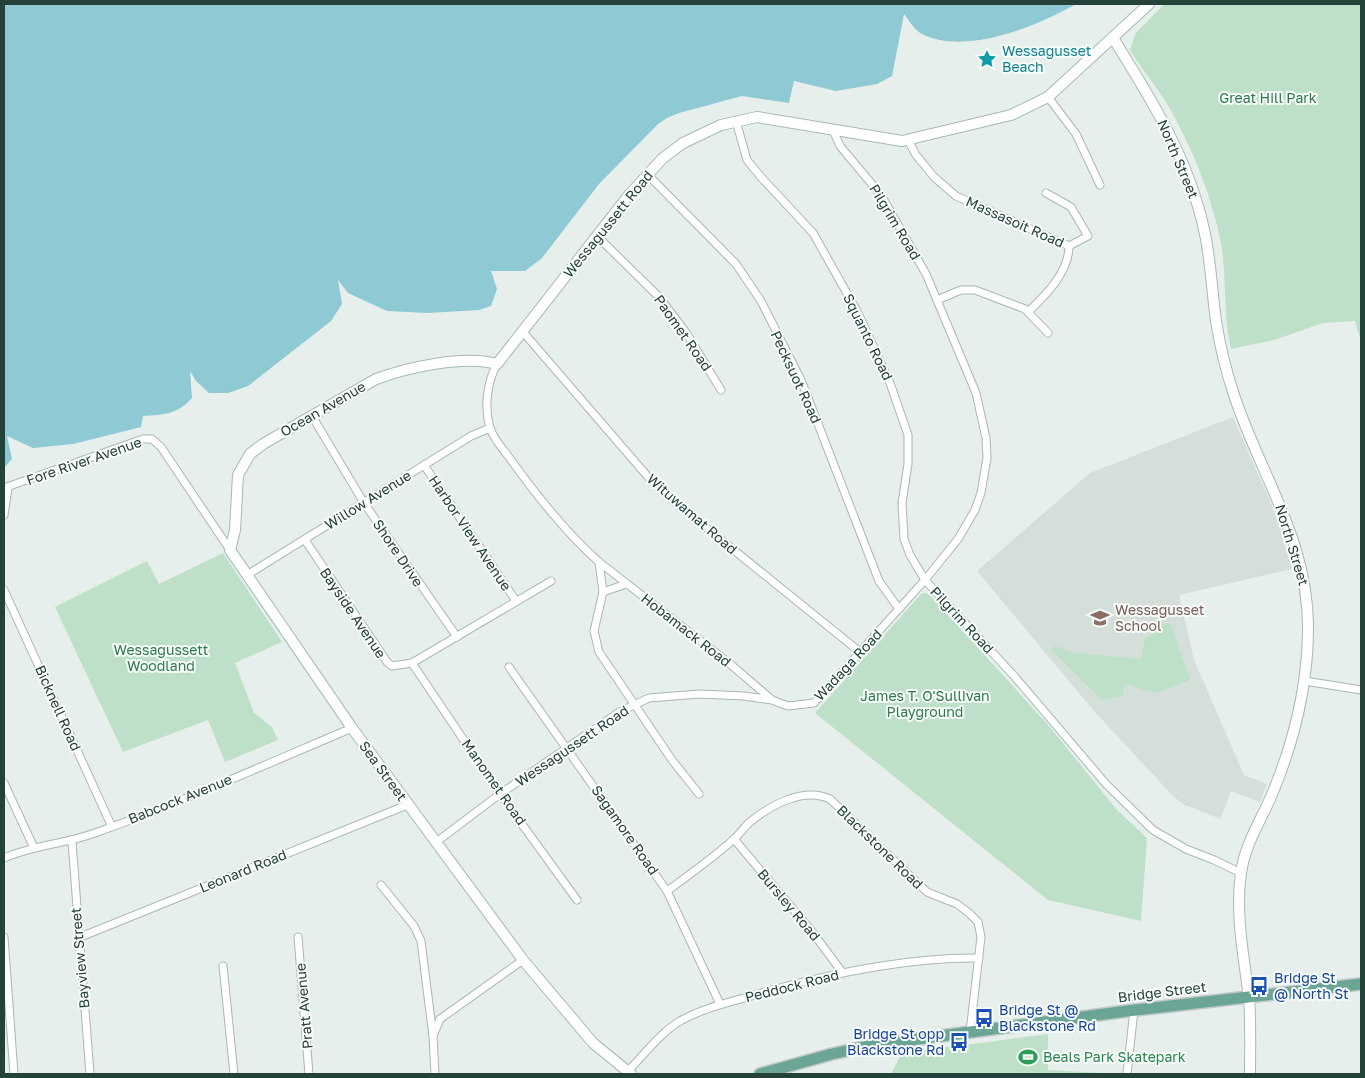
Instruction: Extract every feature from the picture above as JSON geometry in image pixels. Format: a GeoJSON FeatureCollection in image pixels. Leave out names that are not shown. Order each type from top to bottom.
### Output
{"type":"FeatureCollection","features":[{"type":"Feature","properties":{"kind":"main road","name":"Bridge Street"},"geometry":{"type":"LineString","coordinates":[[760,1074],[856,1048],[1134,1010],[1361,984]]}},
{"type":"Feature","properties":{"kind":"street","name":"Wessagussett Road"},"geometry":{"type":"LineString","coordinates":[[435,843],[500,794],[633,704],[603,661],[596,643],[596,621],[603,592],[599,562],[580,545],[524,479],[496,439],[490,428],[488,387],[497,364],[648,174],[683,143],[703,133],[736,121],[766,118],[885,140],[908,140],[1011,115],[1048,97],[1150,4]]}},
{"type":"Feature","properties":{"kind":"street","name":"North Street"},"geometry":{"type":"LineString","coordinates":[[1113,38],[1170,133],[1196,197],[1208,248],[1217,325],[1232,388],[1249,435],[1278,498],[1302,566],[1308,600],[1305,681],[1286,760],[1245,852],[1241,873],[1241,942],[1248,998],[1250,1074]]}},
{"type":"Feature","properties":{"kind":"street"},"geometry":{"type":"LineString","coordinates":[[1048,97],[1076,134],[1100,185]]}},
{"type":"Feature","properties":{"kind":"street","name":"Squanto Road"},"geometry":{"type":"LineString","coordinates":[[736,121],[747,160],[812,232],[858,313],[890,383],[908,435],[908,464],[902,503],[904,539],[910,555],[925,580]]}},
{"type":"Feature","properties":{"kind":"street","name":"Pilgrim Road"},"geometry":{"type":"LineString","coordinates":[[833,130],[840,146],[864,171],[895,218],[926,274],[976,393],[986,438],[987,458],[982,493],[975,510],[958,539],[925,580],[1015,677],[1106,784],[1153,830],[1186,849],[1241,873]]}},
{"type":"Feature","properties":{"kind":"street","name":"Massasoit Road"},"geometry":{"type":"LineString","coordinates":[[908,140],[914,152],[934,177],[956,196],[1069,246],[1063,268],[1053,285],[1028,312]]}},
{"type":"Feature","properties":{"kind":"street","name":"Pecksuot Road"},"geometry":{"type":"LineString","coordinates":[[648,174],[736,264],[761,301],[801,380],[879,581],[899,608]]}},
{"type":"Feature","properties":{"kind":"street"},"geometry":{"type":"LineString","coordinates":[[1046,193],[1071,207],[1088,236],[1069,246]]}},
{"type":"Feature","properties":{"kind":"street","name":"Paomet Road"},"geometry":{"type":"LineString","coordinates":[[598,237],[660,298],[687,334],[721,390]]}},
{"type":"Feature","properties":{"kind":"street"},"geometry":{"type":"LineString","coordinates":[[937,300],[961,290],[971,289],[1028,312],[1048,333]]}},
{"type":"Feature","properties":{"kind":"street","name":"Wituwamat Road"},"geometry":{"type":"LineString","coordinates":[[523,332],[649,478],[668,496],[860,652]]}},
{"type":"Feature","properties":{"kind":"street","name":"Ocean Avenue"},"geometry":{"type":"LineString","coordinates":[[230,550],[235,530],[236,486],[244,463],[263,444],[376,379],[392,373],[469,360],[497,364]]}},
{"type":"Feature","properties":{"kind":"street","name":"Shore Drive"},"geometry":{"type":"LineString","coordinates":[[312,416],[364,503],[456,637]]}},
{"type":"Feature","properties":{"kind":"street","name":"Willow Avenue"},"geometry":{"type":"LineString","coordinates":[[247,574],[471,436],[490,428]]}},
{"type":"Feature","properties":{"kind":"street","name":"Fore River Avenue"},"geometry":{"type":"LineString","coordinates":[[6,488],[144,439],[152,438],[161,447]]}},
{"type":"Feature","properties":{"kind":"street","name":"Sea Street"},"geometry":{"type":"LineString","coordinates":[[161,447],[352,728],[435,843],[523,960],[593,1043],[630,1073]]}},
{"type":"Feature","properties":{"kind":"street","name":"Harbor View Avenue"},"geometry":{"type":"LineString","coordinates":[[424,465],[516,601]]}},
{"type":"Feature","properties":{"kind":"street"},"geometry":{"type":"LineString","coordinates":[[4,515],[6,488]]}},
{"type":"Feature","properties":{"kind":"street","name":"Bayside Avenue"},"geometry":{"type":"LineString","coordinates":[[305,540],[387,662],[398,667],[412,663]]}},
{"type":"Feature","properties":{"kind":"street","name":"Hobamack Road"},"geometry":{"type":"LineString","coordinates":[[599,562],[729,663],[772,700]]}},
{"type":"Feature","properties":{"kind":"street","name":"Wadaga Road"},"geometry":{"type":"LineString","coordinates":[[633,704],[649,698],[674,695],[744,696],[772,700],[788,706],[814,703],[925,580]]}},
{"type":"Feature","properties":{"kind":"street"},"geometry":{"type":"LineString","coordinates":[[412,663],[551,581]]}},
{"type":"Feature","properties":{"kind":"street"},"geometry":{"type":"LineString","coordinates":[[603,592],[626,584]]}},
{"type":"Feature","properties":{"kind":"street","name":"Bicknell Road"},"geometry":{"type":"LineString","coordinates":[[4,590],[112,827]]}},
{"type":"Feature","properties":{"kind":"street","name":"Manomet Road"},"geometry":{"type":"LineString","coordinates":[[412,663],[500,794],[577,900]]}},
{"type":"Feature","properties":{"kind":"street","name":"Sagamore Road"},"geometry":{"type":"LineString","coordinates":[[509,666],[667,891],[720,1004]]}},
{"type":"Feature","properties":{"kind":"street"},"geometry":{"type":"LineString","coordinates":[[1305,681],[1361,690]]}},
{"type":"Feature","properties":{"kind":"street"},"geometry":{"type":"LineString","coordinates":[[633,704],[699,794]]}},
{"type":"Feature","properties":{"kind":"street","name":"Babcock Avenue"},"geometry":{"type":"LineString","coordinates":[[4,858],[34,848],[72,842],[352,728]]}},
{"type":"Feature","properties":{"kind":"street"},"geometry":{"type":"LineString","coordinates":[[4,783],[34,848]]}},
{"type":"Feature","properties":{"kind":"street","name":"Blackstone Road"},"geometry":{"type":"LineString","coordinates":[[667,891],[734,839],[750,822],[779,803],[808,794],[820,794],[830,799],[927,892],[957,904],[978,922],[982,937],[970,1032]]}},
{"type":"Feature","properties":{"kind":"street","name":"Leonard Road"},"geometry":{"type":"LineString","coordinates":[[78,938],[407,805]]}},
{"type":"Feature","properties":{"kind":"street","name":"Bursley Road"},"geometry":{"type":"LineString","coordinates":[[734,839],[812,932],[842,972]]}},
{"type":"Feature","properties":{"kind":"street","name":"Bayview Street"},"geometry":{"type":"LineString","coordinates":[[72,842],[90,1074]]}},
{"type":"Feature","properties":{"kind":"street"},"geometry":{"type":"LineString","coordinates":[[381,885],[414,926],[421,941],[433,1036],[435,1074]]}},
{"type":"Feature","properties":{"kind":"street"},"geometry":{"type":"LineString","coordinates":[[4,937],[14,1074]]}},
{"type":"Feature","properties":{"kind":"street","name":"Pratt Avenue"},"geometry":{"type":"LineString","coordinates":[[298,937],[309,1074]]}},
{"type":"Feature","properties":{"kind":"street","name":"Peddock Road"},"geometry":{"type":"LineString","coordinates":[[630,1073],[668,1029],[679,1021],[720,1004],[842,972],[930,960],[979,958]]}},
{"type":"Feature","properties":{"kind":"street"},"geometry":{"type":"LineString","coordinates":[[433,1036],[440,1020],[447,1013],[523,960]]}},
{"type":"Feature","properties":{"kind":"street"},"geometry":{"type":"LineString","coordinates":[[223,966],[234,1074]]}},
{"type":"Feature","properties":{"kind":"street"},"geometry":{"type":"LineString","coordinates":[[1127,1074],[1134,1010]]}},
{"type":"Feature","properties":{"kind":"shaded area","name":"Wessagusset School"},"geometry":{"type":"Polygon","coordinates":[[[1233,417],[1274,511],[1292,569],[1179,595],[1194,660],[1244,775],[1267,784],[1260,802],[1231,791],[1220,819],[1183,804],[1173,796],[1093,710],[977,571],[1090,473],[1233,417]]]}},
{"type":"Feature","properties":{"kind":"green space","name":"Great Hill Park"},"geometry":{"type":"Polygon","coordinates":[[[1164,4],[1361,4],[1361,341],[1355,321],[1323,323],[1274,340],[1231,349],[1227,323],[1221,243],[1207,190],[1186,139],[1169,107],[1130,50],[1135,34],[1164,4]]]}},
{"type":"Feature","properties":{"kind":"green space","name":"Wessagussett Woodland"},"geometry":{"type":"Polygon","coordinates":[[[223,553],[282,642],[235,663],[254,713],[272,727],[278,740],[225,762],[208,720],[123,752],[55,607],[147,561],[159,584],[223,553]]]}},
{"type":"Feature","properties":{"kind":"green space","name":"James T. O'Sullivan Playground"},"geometry":{"type":"Polygon","coordinates":[[[926,593],[930,595],[1049,726],[1117,810],[1147,838],[1141,921],[1048,900],[815,713],[921,594],[926,593]]]}},
{"type":"Feature","properties":{"kind":"green space"},"geometry":{"type":"Polygon","coordinates":[[[1160,623],[1171,624],[1190,680],[1157,693],[1128,684],[1124,687],[1123,696],[1102,700],[1051,650],[1055,646],[1076,653],[1141,659],[1145,638],[1158,629],[1160,623]]]}},
{"type":"Feature","properties":{"kind":"green space"},"geometry":{"type":"Polygon","coordinates":[[[1048,1034],[1048,1070],[1119,1074],[891,1074],[902,1053],[1048,1034]]]}},
{"type":"Feature","properties":{"kind":"water"},"geometry":{"type":"Polygon","coordinates":[[[4,4],[1076,4],[1042,21],[1001,36],[960,42],[940,40],[922,34],[904,14],[892,76],[877,84],[836,91],[794,81],[789,103],[742,96],[679,113],[658,124],[599,184],[542,258],[525,271],[491,271],[497,289],[491,306],[479,310],[428,313],[387,311],[348,293],[338,280],[342,304],[331,321],[248,386],[228,393],[209,393],[196,381],[190,371],[192,398],[176,410],[170,413],[143,416],[141,427],[73,444],[33,448],[7,436],[12,459],[4,468],[4,4]]]}},
{"type":"Feature","properties":{"kind":"place","name":"Wessagusset Beach"},"geometry":{"type":"Point","coordinates":[987,59]}},
{"type":"Feature","properties":{"kind":"place","name":"Wessagusset School"},"geometry":{"type":"Point","coordinates":[1100,618]}},
{"type":"Feature","properties":{"kind":"place","name":"Bridge St @ North St"},"geometry":{"type":"Point","coordinates":[1259,986]}},
{"type":"Feature","properties":{"kind":"place","name":"Bridge St @ Blackstone Rd"},"geometry":{"type":"Point","coordinates":[984,1018]}},
{"type":"Feature","properties":{"kind":"place","name":"Bridge St opp Blackstone Rd"},"geometry":{"type":"Point","coordinates":[959,1042]}},
{"type":"Feature","properties":{"kind":"place","name":"Beals Park Skatepark"},"geometry":{"type":"Point","coordinates":[1028,1057]}}]}
